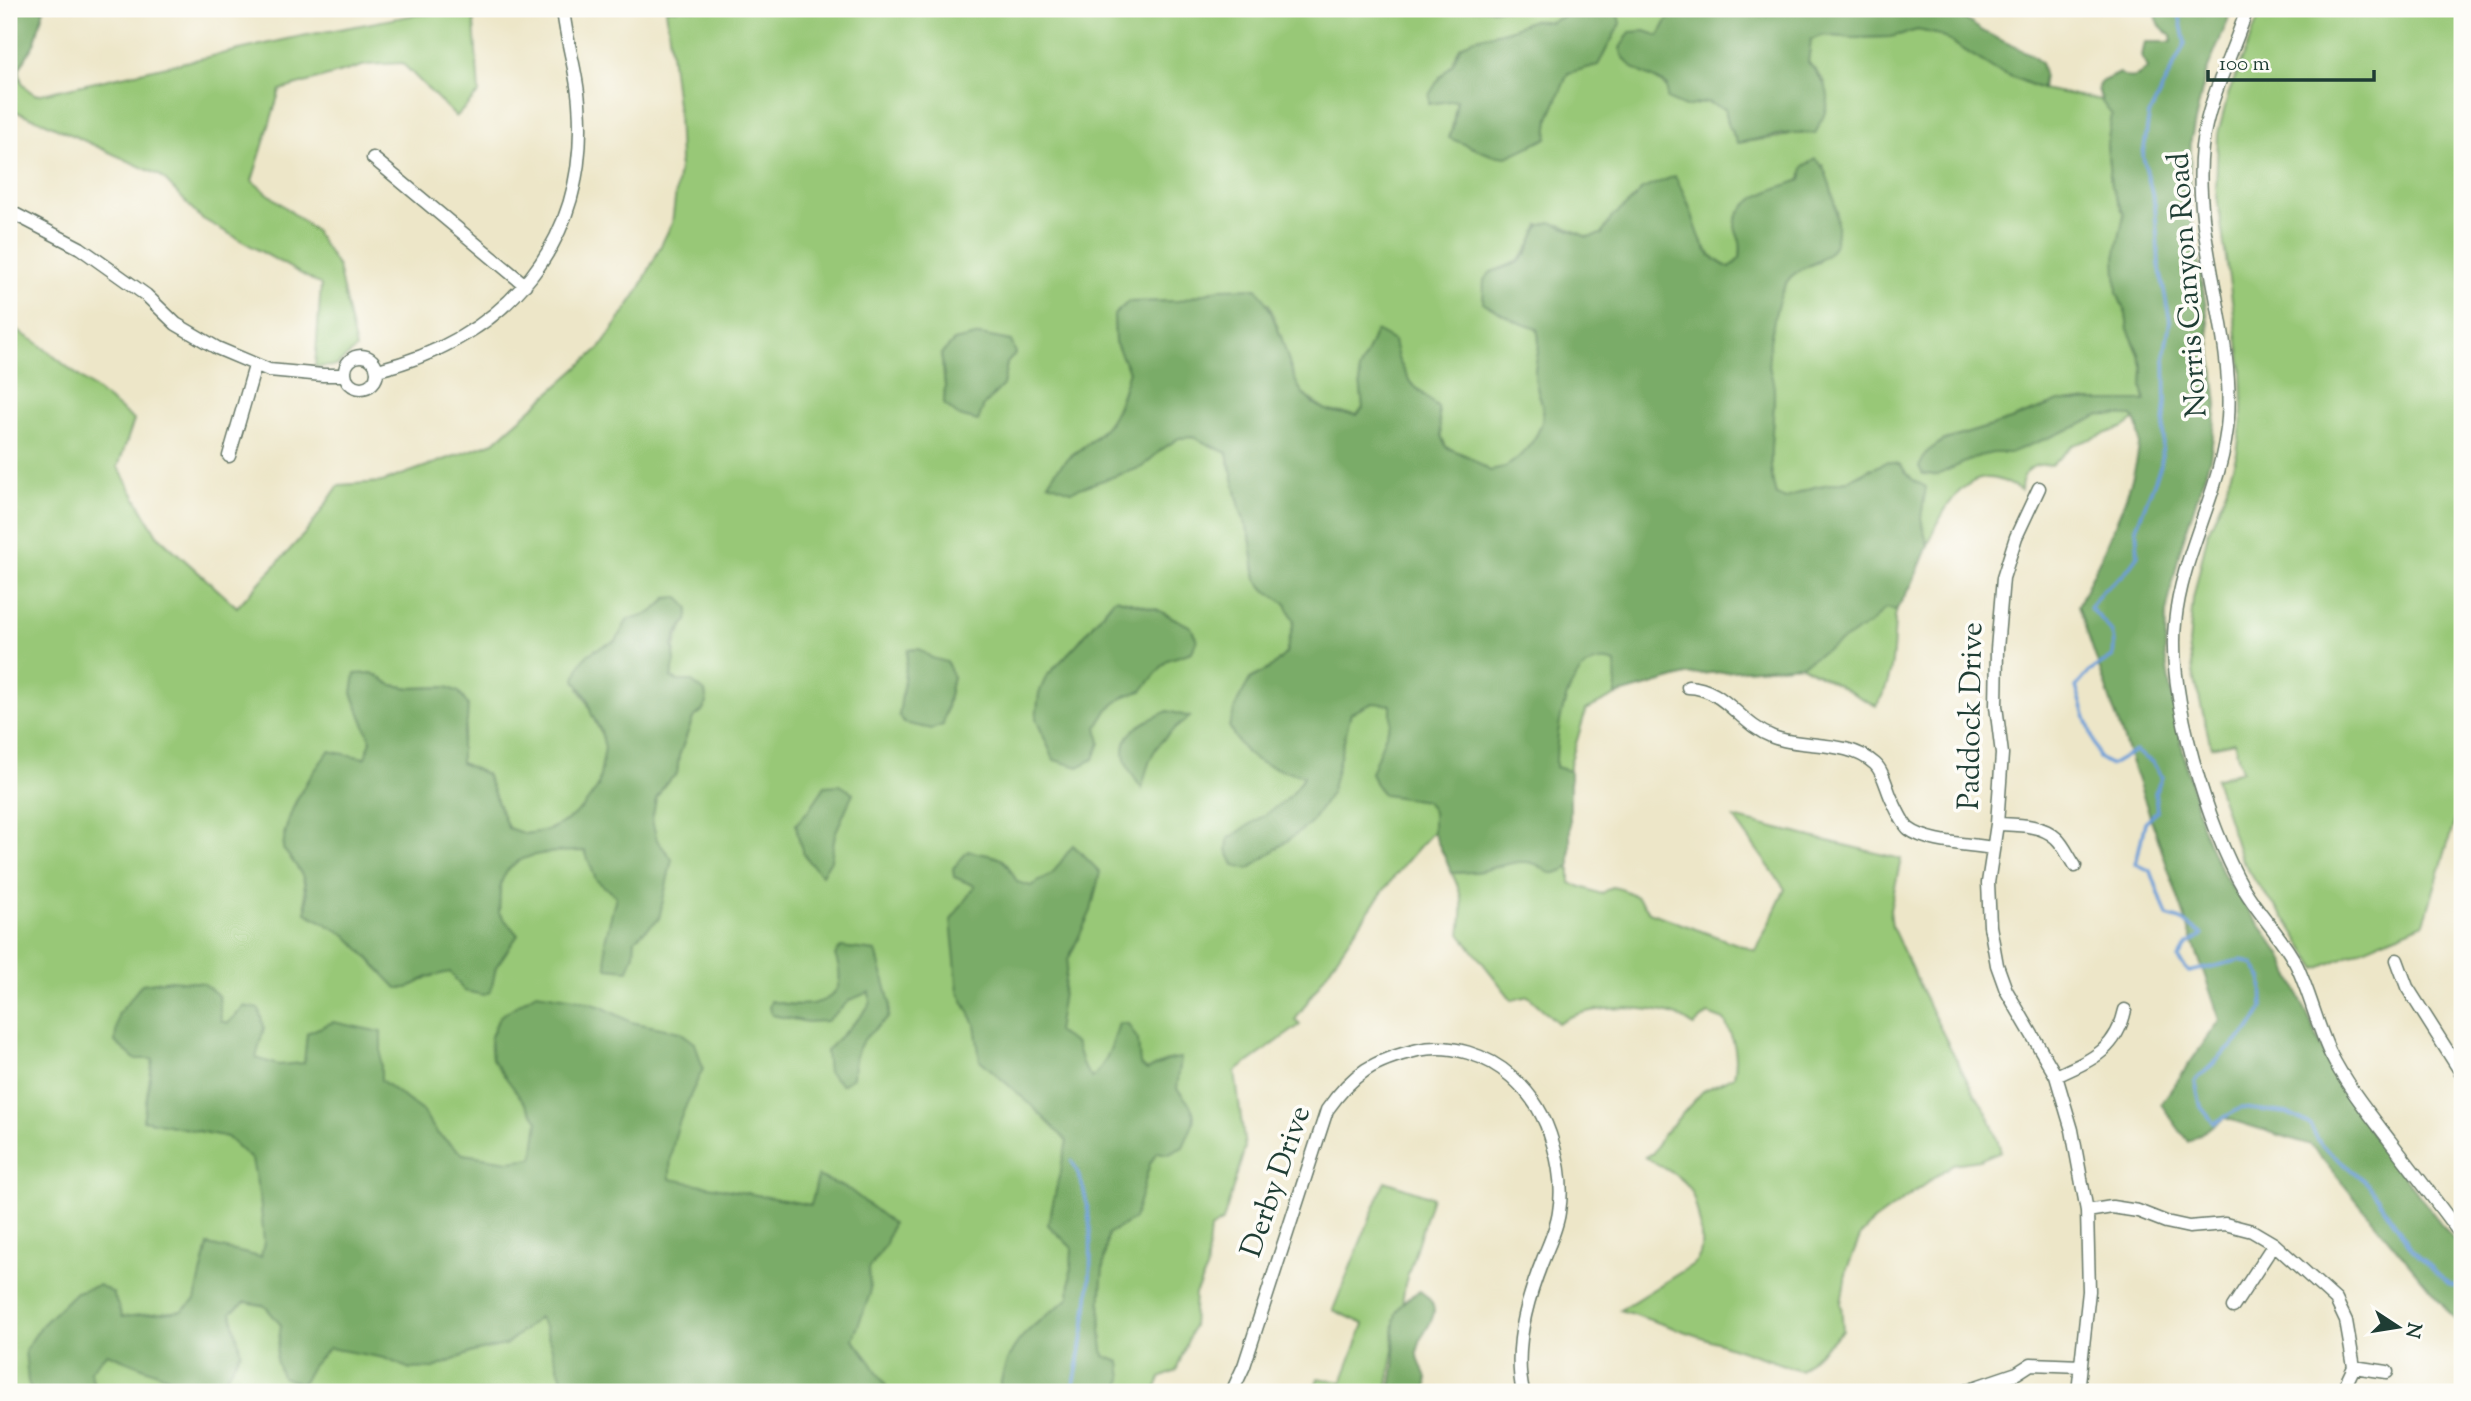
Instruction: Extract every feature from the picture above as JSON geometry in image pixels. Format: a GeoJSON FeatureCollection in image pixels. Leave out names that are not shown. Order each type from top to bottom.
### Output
{"type":"FeatureCollection","features":[{"type":"Feature","properties":{"kind":"street"},"geometry":{"type":"LineString","coordinates":[[378,370],[436,351],[468,335],[517,295],[556,239],[568,209],[577,173],[579,103],[563,9]]}},
{"type":"Feature","properties":{"kind":"street","name":"Norris Canyon Road"},"geometry":{"type":"LineString","coordinates":[[2247,9],[2212,102],[2202,150],[2204,218],[2228,380],[2228,416],[2224,452],[2211,499],[2184,574],[2175,624],[2175,670],[2190,746],[2216,834],[2244,890],[2296,965],[2330,1052],[2355,1095],[2462,1236]]}},
{"type":"Feature","properties":{"kind":"street"},"geometry":{"type":"LineString","coordinates":[[373,158],[525,285]]}},
{"type":"Feature","properties":{"kind":"street"},"geometry":{"type":"LineString","coordinates":[[9,211],[80,248],[146,295],[176,324],[217,348],[269,370],[304,374],[345,374]]}},
{"type":"Feature","properties":{"kind":"street"},"geometry":{"type":"LineString","coordinates":[[361,356],[374,362],[378,370],[375,381],[360,389],[350,385],[345,374],[349,362],[361,356]]}},
{"type":"Feature","properties":{"kind":"street"},"geometry":{"type":"LineString","coordinates":[[229,456],[255,366]]}},
{"type":"Feature","properties":{"kind":"street","name":"Paddock Drive"},"geometry":{"type":"LineString","coordinates":[[2039,488],[2016,537],[2003,578],[1997,649],[1996,706],[2002,754],[1997,824],[1988,883],[1990,926],[1997,965],[2006,990],[2056,1076],[2073,1130],[2087,1211],[2089,1291],[2078,1392]]}},
{"type":"Feature","properties":{"kind":"street"},"geometry":{"type":"LineString","coordinates":[[1688,687],[1713,692],[1749,724],[1774,738],[1843,750],[1862,756],[1877,765],[1908,829],[1926,837],[1992,848]]}},
{"type":"Feature","properties":{"kind":"street"},"geometry":{"type":"LineString","coordinates":[[1997,824],[2047,831],[2057,839],[2075,866]]}},
{"type":"Feature","properties":{"kind":"street"},"geometry":{"type":"LineString","coordinates":[[2397,960],[2407,987],[2462,1074]]}},
{"type":"Feature","properties":{"kind":"street"},"geometry":{"type":"LineString","coordinates":[[2056,1076],[2092,1059],[2112,1042],[2122,1023],[2125,1010]]}},
{"type":"Feature","properties":{"kind":"street","name":"Derby Drive"},"geometry":{"type":"LineString","coordinates":[[1232,1392],[1244,1366],[1328,1110],[1355,1076],[1389,1058],[1423,1049],[1455,1050],[1479,1056],[1503,1069],[1534,1100],[1546,1121],[1560,1167],[1559,1215],[1533,1288],[1523,1326],[1520,1356],[1523,1392]]}},
{"type":"Feature","properties":{"kind":"street"},"geometry":{"type":"LineString","coordinates":[[2087,1211],[2112,1207],[2138,1211],[2166,1222],[2189,1227],[2225,1224],[2252,1231],[2274,1244],[2336,1300],[2346,1321],[2354,1367],[2342,1392]]}},
{"type":"Feature","properties":{"kind":"street"},"geometry":{"type":"LineString","coordinates":[[2233,1307],[2274,1244]]}},
{"type":"Feature","properties":{"kind":"street"},"geometry":{"type":"LineString","coordinates":[[1961,1392],[2017,1373],[2031,1364],[2081,1366]]}},
{"type":"Feature","properties":{"kind":"street"},"geometry":{"type":"LineString","coordinates":[[2354,1367],[2387,1372]]}},
{"type":"Feature","properties":{"kind":"green space"},"geometry":{"type":"Polygon","coordinates":[[[9,9],[44,9],[35,42],[9,87],[9,9]]]}},
{"type":"Feature","properties":{"kind":"green space"},"geometry":{"type":"Polygon","coordinates":[[[473,9],[479,93],[456,117],[402,63],[366,65],[280,90],[252,181],[314,230],[338,267],[356,349],[336,366],[315,367],[321,285],[201,218],[161,176],[46,123],[9,109],[9,87],[20,70],[24,86],[37,95],[297,37],[414,15],[473,9]]]}},
{"type":"Feature","properties":{"kind":"green space"},"geometry":{"type":"Polygon","coordinates":[[[666,9],[1581,9],[1550,22],[1533,20],[1509,30],[1473,39],[1460,47],[1452,65],[1440,77],[1457,99],[1450,138],[1491,155],[1547,138],[1549,118],[1568,73],[1598,65],[1620,24],[1605,10],[1590,9],[1673,9],[1659,36],[1645,31],[1632,68],[1662,83],[1685,107],[1707,102],[1725,109],[1729,127],[1738,143],[1800,131],[1825,82],[1808,62],[1811,40],[1822,35],[1890,37],[1918,30],[1940,35],[1996,70],[2041,89],[2101,100],[2112,115],[2107,145],[2111,186],[2124,214],[2117,293],[2143,369],[2145,401],[2104,402],[2033,411],[1942,441],[2114,407],[2148,410],[2124,427],[2073,445],[2051,466],[2039,465],[2029,469],[2023,478],[2021,490],[2000,480],[1983,478],[1965,487],[1955,497],[1938,524],[1911,585],[1897,609],[1890,672],[1885,690],[1876,706],[1801,665],[1686,675],[1616,695],[1586,710],[1570,764],[1570,883],[1601,894],[1612,887],[1624,890],[1638,898],[1649,912],[1756,951],[1785,889],[1734,818],[1901,859],[1890,910],[1892,927],[1932,1012],[1970,1086],[1989,1116],[2001,1151],[1979,1160],[1953,1164],[1874,1221],[1861,1235],[1847,1269],[1841,1303],[1843,1330],[1800,1370],[1620,1310],[1691,1266],[1700,1254],[1700,1229],[1691,1191],[1679,1177],[1645,1157],[1653,1153],[1662,1136],[1703,1091],[1734,1076],[1735,1047],[1724,1020],[1708,1014],[1694,1026],[1678,1016],[1631,1008],[1584,1013],[1558,1023],[1528,996],[1512,1000],[1460,934],[1462,903],[1452,873],[1481,871],[1512,863],[1433,832],[1395,876],[1360,923],[1295,1020],[1300,1025],[1235,1072],[1245,1148],[1223,1221],[1210,1229],[1206,1272],[1195,1294],[1193,1327],[1176,1371],[1160,1378],[1154,1392],[9,1392],[9,326],[36,342],[134,420],[118,467],[157,535],[237,607],[308,530],[339,485],[382,482],[494,442],[601,347],[639,290],[672,223],[680,160],[678,114],[666,9]],[[1823,165],[1801,180],[1760,196],[1746,206],[1736,220],[1736,231],[1741,244],[1740,258],[1730,268],[1720,263],[1706,249],[1697,232],[1688,202],[1642,189],[1602,234],[1587,237],[1561,225],[1539,225],[1527,251],[1517,261],[1491,272],[1515,321],[1537,329],[1539,346],[1535,377],[1543,417],[1537,434],[1519,457],[1506,467],[1490,471],[1469,457],[1446,447],[1441,436],[1438,408],[1410,382],[1398,359],[1393,341],[1376,332],[1359,371],[1363,408],[1357,415],[1328,411],[1304,395],[1291,375],[1269,304],[1219,289],[1179,301],[1128,302],[1114,315],[1115,342],[1129,371],[1120,399],[1104,429],[1071,455],[1071,491],[1141,467],[1179,438],[1193,437],[1227,453],[1241,512],[1250,536],[1256,579],[1265,590],[1286,604],[1294,621],[1292,631],[1906,471],[1871,468],[1847,481],[1814,487],[1785,499],[1776,495],[1771,471],[1774,394],[1768,357],[1773,323],[1783,290],[1793,274],[1819,262],[1837,212],[1823,165]],[[941,354],[945,385],[944,404],[984,405],[1003,385],[1007,363],[941,354]],[[667,598],[659,607],[645,615],[628,619],[616,641],[594,650],[579,689],[604,743],[601,777],[594,795],[586,804],[567,820],[544,831],[523,833],[508,828],[486,774],[461,763],[461,743],[467,721],[447,687],[411,688],[392,685],[372,673],[352,693],[371,741],[365,759],[308,779],[295,803],[284,834],[303,872],[306,908],[656,798],[665,784],[677,773],[679,756],[693,718],[702,711],[678,681],[671,678],[676,642],[687,621],[667,598]],[[1115,598],[1046,677],[1160,667],[1167,660],[1192,652],[1191,627],[1156,609],[1115,598]],[[919,649],[908,650],[907,664],[946,713],[953,676],[919,649]]]}},
{"type":"Feature","properties":{"kind":"green space"},"geometry":{"type":"Polygon","coordinates":[[[1581,9],[1605,10],[1618,14],[1620,24],[1598,65],[1568,73],[1549,118],[1547,138],[1507,157],[1491,155],[1449,138],[1457,100],[1429,104],[1429,95],[1440,77],[1452,65],[1460,47],[1473,39],[1509,30],[1533,20],[1550,22],[1581,9]]]}},
{"type":"Feature","properties":{"kind":"green space"},"geometry":{"type":"Polygon","coordinates":[[[1673,9],[1950,9],[1984,32],[2030,54],[2041,63],[2044,74],[2042,89],[1996,70],[1940,35],[1918,30],[1890,37],[1822,35],[1811,40],[1808,62],[1823,81],[1828,96],[1828,104],[1815,134],[1787,134],[1738,143],[1729,127],[1725,109],[1707,102],[1685,107],[1667,99],[1667,85],[1632,67],[1623,56],[1620,48],[1630,32],[1645,31],[1659,36],[1673,9]]]}},
{"type":"Feature","properties":{"kind":"green space"},"geometry":{"type":"Polygon","coordinates":[[[2157,9],[2231,9],[2206,73],[2191,139],[2189,203],[2207,314],[2217,406],[2210,458],[2180,550],[2166,613],[2165,655],[2183,751],[2201,825],[2214,856],[2229,884],[2281,954],[2329,1064],[2344,1091],[2371,1133],[2462,1251],[2462,1328],[2311,1145],[2225,1118],[2188,1142],[2161,1104],[2220,1020],[2078,606],[2122,509],[2132,480],[2138,453],[2139,431],[2132,416],[2100,415],[2010,453],[1979,456],[1937,475],[1923,474],[1919,467],[1927,452],[1942,441],[2011,420],[2059,401],[2145,401],[2143,369],[2117,293],[2115,258],[2124,214],[2111,186],[2107,145],[2112,115],[2102,102],[2098,89],[2101,82],[2119,73],[2134,77],[2147,69],[2142,56],[2145,42],[2172,42],[2171,35],[2157,21],[2157,9]]]}},
{"type":"Feature","properties":{"kind":"green space"},"geometry":{"type":"Polygon","coordinates":[[[2262,9],[2462,9],[2462,796],[2424,923],[2317,969],[2287,921],[2257,884],[2241,858],[2215,779],[2242,771],[2234,742],[2211,747],[2189,645],[2193,599],[2208,532],[2223,498],[2237,453],[2243,412],[2242,369],[2216,189],[2218,134],[2228,95],[2262,9]]]}},
{"type":"Feature","properties":{"kind":"green space"},"geometry":{"type":"Polygon","coordinates":[[[1816,159],[1826,174],[1833,197],[1837,221],[1836,240],[1833,248],[1822,259],[1800,270],[1788,280],[1777,308],[1769,354],[1774,389],[1771,455],[1773,482],[1776,495],[1785,499],[1814,487],[1847,481],[1886,462],[1899,464],[1913,480],[1926,487],[1921,518],[1928,546],[1912,584],[1896,610],[1886,608],[1870,624],[1801,665],[1686,675],[1616,695],[1615,663],[1598,661],[1585,668],[1575,680],[1567,697],[1558,735],[1556,767],[1570,771],[1570,867],[1560,871],[1549,873],[1533,863],[1519,862],[1478,872],[1452,873],[1433,832],[1433,812],[1426,801],[1384,795],[1377,787],[1371,773],[1391,721],[1391,705],[1373,703],[1351,713],[1331,793],[1310,824],[1249,869],[1234,865],[1227,850],[1228,839],[1282,803],[1304,776],[1269,766],[1251,757],[1229,726],[1250,679],[1272,667],[1286,653],[1294,621],[1286,604],[1265,590],[1256,579],[1250,536],[1241,512],[1227,453],[1193,437],[1179,438],[1142,467],[1071,491],[1048,483],[1060,466],[1099,435],[1117,407],[1129,371],[1115,342],[1114,315],[1128,302],[1179,301],[1219,289],[1257,288],[1281,337],[1296,381],[1308,399],[1332,412],[1357,415],[1363,408],[1359,371],[1376,331],[1394,341],[1398,359],[1410,382],[1438,408],[1441,436],[1446,447],[1469,457],[1490,471],[1496,470],[1505,467],[1526,450],[1541,426],[1543,409],[1535,377],[1539,345],[1537,329],[1515,321],[1483,303],[1484,280],[1491,272],[1517,263],[1527,254],[1539,226],[1551,222],[1587,237],[1602,234],[1612,217],[1642,189],[1675,176],[1705,248],[1719,263],[1730,268],[1740,258],[1740,244],[1735,226],[1740,212],[1764,194],[1801,180],[1803,167],[1816,159]]]}},
{"type":"Feature","properties":{"kind":"green space"},"geometry":{"type":"Polygon","coordinates":[[[980,335],[1011,341],[1016,353],[1007,363],[1003,385],[984,405],[978,421],[959,416],[944,404],[945,385],[941,354],[954,341],[980,335]]]}},
{"type":"Feature","properties":{"kind":"green space"},"geometry":{"type":"Polygon","coordinates":[[[678,597],[689,608],[687,621],[677,633],[673,646],[675,661],[671,678],[691,681],[705,692],[707,703],[693,718],[679,756],[677,774],[665,784],[656,799],[652,820],[657,840],[672,859],[659,919],[635,939],[634,954],[628,970],[607,968],[605,941],[616,896],[596,880],[585,851],[549,853],[524,858],[506,873],[500,887],[499,913],[518,935],[496,967],[491,991],[484,995],[464,991],[450,972],[428,977],[408,988],[397,988],[346,935],[306,913],[305,885],[300,871],[283,849],[285,835],[298,797],[329,751],[365,758],[371,741],[352,693],[355,674],[372,673],[392,685],[411,688],[447,687],[459,692],[468,705],[461,743],[461,763],[486,774],[508,828],[525,834],[549,830],[583,807],[598,787],[605,748],[588,699],[575,680],[580,664],[594,650],[616,641],[628,619],[655,610],[667,598],[678,597]]]}},
{"type":"Feature","properties":{"kind":"green space"},"geometry":{"type":"Polygon","coordinates":[[[1115,598],[1156,609],[1191,627],[1197,640],[1192,652],[1167,660],[1142,691],[1125,696],[1108,709],[1097,727],[1100,743],[1094,759],[1078,767],[1054,760],[1036,719],[1039,693],[1046,677],[1115,598]]]}},
{"type":"Feature","properties":{"kind":"green space"},"geometry":{"type":"Polygon","coordinates":[[[919,649],[932,658],[947,662],[953,676],[943,725],[932,729],[904,723],[899,716],[908,650],[919,649]]]}},
{"type":"Feature","properties":{"kind":"green space"},"geometry":{"type":"Polygon","coordinates":[[[1168,711],[1190,717],[1157,747],[1148,764],[1142,789],[1127,765],[1125,744],[1128,736],[1141,724],[1168,711]]]}},
{"type":"Feature","properties":{"kind":"green space"},"geometry":{"type":"Polygon","coordinates":[[[840,785],[853,793],[835,834],[831,860],[822,875],[803,852],[796,824],[825,786],[840,785]]]}},
{"type":"Feature","properties":{"kind":"green space"},"geometry":{"type":"Polygon","coordinates":[[[1073,845],[1100,872],[1091,911],[1068,960],[1057,1032],[1076,1044],[1083,1066],[1092,1078],[1106,1059],[1119,1023],[1128,1024],[1138,1040],[1140,1064],[1147,1070],[1168,1060],[1181,1058],[1177,1089],[1190,1105],[1194,1117],[1183,1147],[1169,1154],[1157,1152],[1150,1164],[1134,1219],[1108,1234],[1100,1310],[1104,1356],[1120,1362],[1122,1379],[1118,1392],[999,1392],[1014,1347],[1032,1327],[1069,1298],[1072,1248],[1048,1225],[1067,1141],[980,1060],[975,1024],[958,991],[951,920],[975,886],[954,877],[953,868],[968,851],[993,856],[1008,865],[1017,882],[1031,886],[1052,874],[1073,845]]]}},
{"type":"Feature","properties":{"kind":"green space"},"geometry":{"type":"Polygon","coordinates":[[[841,947],[876,951],[890,1003],[888,1018],[862,1043],[858,1049],[853,1077],[842,1085],[828,1072],[826,1051],[867,1009],[869,992],[850,1000],[827,1021],[807,1022],[772,1015],[769,1008],[771,1001],[813,1004],[833,994],[838,985],[839,972],[835,955],[841,947]]]}},
{"type":"Feature","properties":{"kind":"green space"},"geometry":{"type":"Polygon","coordinates":[[[171,980],[203,983],[219,996],[221,1021],[228,1023],[245,1006],[259,1009],[264,1028],[256,1058],[278,1065],[304,1063],[307,1033],[333,1022],[381,1032],[381,1080],[422,1111],[438,1134],[463,1154],[509,1161],[533,1158],[538,1121],[492,1059],[490,1039],[499,1017],[536,993],[575,999],[602,1007],[631,1022],[680,1032],[695,1043],[703,1069],[675,1135],[670,1179],[811,1205],[818,1176],[850,1190],[892,1223],[886,1244],[869,1268],[870,1294],[853,1339],[890,1392],[566,1392],[545,1327],[539,1318],[505,1345],[473,1352],[434,1368],[410,1369],[384,1358],[329,1348],[312,1366],[302,1384],[282,1377],[276,1360],[281,1325],[265,1306],[246,1302],[231,1312],[241,1352],[223,1382],[190,1386],[107,1353],[90,1371],[94,1384],[110,1392],[32,1392],[28,1382],[25,1350],[42,1325],[76,1292],[99,1285],[113,1293],[122,1317],[181,1311],[195,1300],[208,1245],[261,1257],[264,1242],[260,1198],[252,1160],[227,1137],[143,1120],[153,1059],[135,1059],[115,1042],[118,1015],[142,984],[171,980]]]}},
{"type":"Feature","properties":{"kind":"green space"},"geometry":{"type":"Polygon","coordinates":[[[1385,1181],[1432,1197],[1405,1284],[1402,1304],[1396,1313],[1387,1392],[1313,1392],[1318,1378],[1342,1382],[1364,1324],[1333,1310],[1385,1181]]]}},
{"type":"Feature","properties":{"kind":"green space"},"geometry":{"type":"Polygon","coordinates":[[[1420,1291],[1430,1299],[1434,1307],[1434,1315],[1422,1338],[1418,1355],[1427,1380],[1426,1392],[1390,1392],[1395,1358],[1395,1316],[1403,1303],[1420,1291]]]}},
{"type":"Feature","properties":{"kind":"waterway"},"geometry":{"type":"LineString","coordinates":[[2178,9],[2185,43],[2149,115],[2143,156],[2155,206],[2159,264],[2170,321],[2165,351],[2166,402],[2161,465],[2136,528],[2138,555],[2123,575],[2103,590],[2090,608],[2110,629],[2114,640],[2113,657],[2089,672],[2076,687],[2099,758],[2111,765],[2135,751],[2152,762],[2162,777],[2155,793],[2157,811],[2145,822],[2136,864],[2151,871],[2167,916],[2181,920],[2203,935],[2187,945],[2178,959],[2189,972],[2241,960],[2253,964],[2262,978],[2263,1008],[2250,1029],[2195,1081],[2201,1107],[2214,1123],[2241,1108],[2287,1113],[2309,1124],[2321,1145],[2368,1184],[2412,1249],[2449,1284],[2462,1289]]}},
{"type":"Feature","properties":{"kind":"waterway"},"geometry":{"type":"LineString","coordinates":[[1065,1392],[1074,1383],[1076,1375],[1085,1324],[1090,1266],[1088,1209],[1082,1184],[1072,1161]]}}]}
